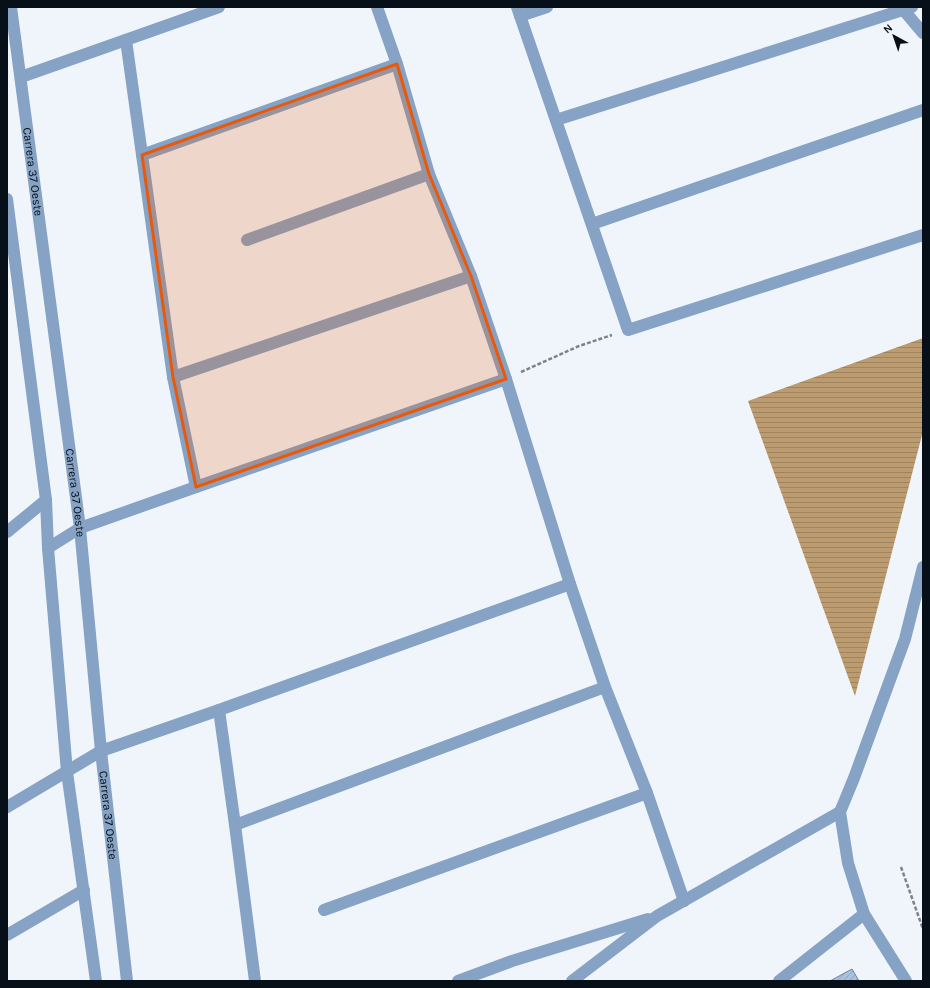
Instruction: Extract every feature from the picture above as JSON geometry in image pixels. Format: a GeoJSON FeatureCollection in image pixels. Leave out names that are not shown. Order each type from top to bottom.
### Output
{"type":"FeatureCollection","features":[{"type":"Feature","properties":{"kind":"street","name":"Carrera 37 Oeste"},"geometry":{"type":"LineString","coordinates":[[11,7],[80,528],[101,752],[126,981]]}},
{"type":"Feature","properties":{"kind":"street"},"geometry":{"type":"LineString","coordinates":[[20,77],[219,7]]}},
{"type":"Feature","properties":{"kind":"street"},"geometry":{"type":"LineString","coordinates":[[377,7],[398,64],[429,174],[471,276],[506,380],[570,584],[605,687],[647,794],[684,901]]}},
{"type":"Feature","properties":{"kind":"street"},"geometry":{"type":"LineString","coordinates":[[547,7],[518,11],[628,330],[923,235]]}},
{"type":"Feature","properties":{"kind":"street"},"geometry":{"type":"LineString","coordinates":[[556,120],[905,8],[923,34]]}},
{"type":"Feature","properties":{"kind":"street"},"geometry":{"type":"LineString","coordinates":[[126,40],[173,377],[196,487]]}},
{"type":"Feature","properties":{"kind":"street"},"geometry":{"type":"LineString","coordinates":[[142,155],[398,64]]}},
{"type":"Feature","properties":{"kind":"street"},"geometry":{"type":"LineString","coordinates":[[592,224],[923,110]]}},
{"type":"Feature","properties":{"kind":"street"},"geometry":{"type":"LineString","coordinates":[[247,240],[429,174]]}},
{"type":"Feature","properties":{"kind":"street"},"geometry":{"type":"LineString","coordinates":[[7,199],[46,500],[48,548],[67,772],[96,981]]}},
{"type":"Feature","properties":{"kind":"street"},"geometry":{"type":"LineString","coordinates":[[173,377],[471,276]]}},
{"type":"Feature","properties":{"kind":"street"},"geometry":{"type":"LineString","coordinates":[[48,548],[80,528],[506,380]]}},
{"type":"Feature","properties":{"kind":"street"},"geometry":{"type":"LineString","coordinates":[[7,532],[46,500]]}},
{"type":"Feature","properties":{"kind":"street"},"geometry":{"type":"LineString","coordinates":[[906,981],[864,914],[848,863],[840,812],[905,639],[923,567]]}},
{"type":"Feature","properties":{"kind":"street"},"geometry":{"type":"LineString","coordinates":[[7,807],[101,752],[570,584]]}},
{"type":"Feature","properties":{"kind":"street"},"geometry":{"type":"LineString","coordinates":[[235,825],[605,687]]}},
{"type":"Feature","properties":{"kind":"street"},"geometry":{"type":"LineString","coordinates":[[219,710],[256,981]]}},
{"type":"Feature","properties":{"kind":"street"},"geometry":{"type":"LineString","coordinates":[[324,910],[647,794]]}},
{"type":"Feature","properties":{"kind":"street"},"geometry":{"type":"LineString","coordinates":[[572,981],[657,916],[840,812]]}},
{"type":"Feature","properties":{"kind":"street"},"geometry":{"type":"LineString","coordinates":[[7,936],[84,890]]}},
{"type":"Feature","properties":{"kind":"street"},"geometry":{"type":"LineString","coordinates":[[779,981],[864,914]]}},
{"type":"Feature","properties":{"kind":"street"},"geometry":{"type":"LineString","coordinates":[[458,981],[512,961],[657,916]]}},
{"type":"Feature","properties":{"kind":"path"},"geometry":{"type":"LineString","coordinates":[[506,380],[579,346],[628,330]]}},
{"type":"Feature","properties":{"kind":"path"},"geometry":{"type":"LineString","coordinates":[[901,866],[923,929]]}},
{"type":"Feature","properties":{"kind":"highlighted area"},"geometry":{"type":"Polygon","coordinates":[[[397,64],[429,174],[471,276],[506,379],[196,487],[173,377],[142,155],[397,64]]]}},
{"type":"Feature","properties":{"kind":"shaded area"},"geometry":{"type":"Polygon","coordinates":[[[923,338],[923,431],[855,696],[748,401],[923,338]]]}},
{"type":"Feature","properties":{"kind":"building"},"geometry":{"type":"Polygon","coordinates":[[[852,969],[859,981],[830,981],[852,969]]]}}]}
